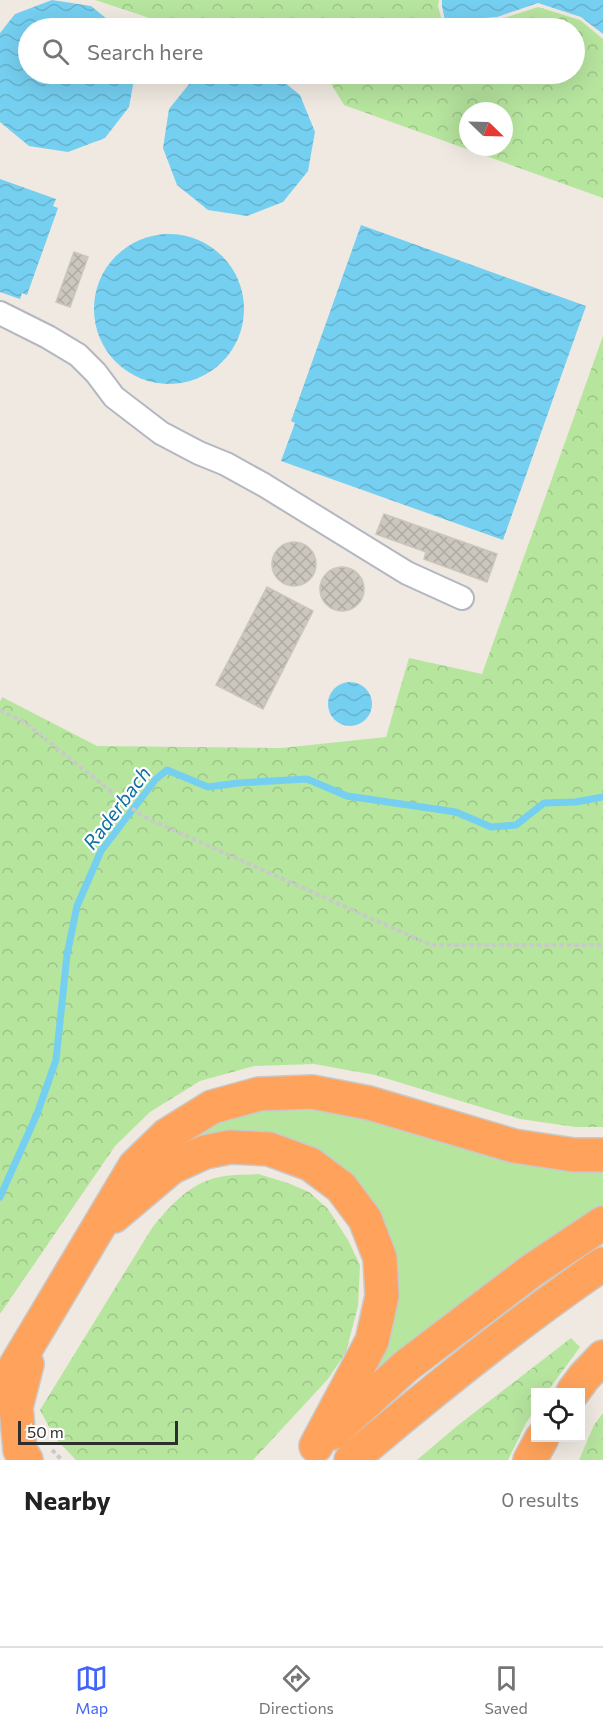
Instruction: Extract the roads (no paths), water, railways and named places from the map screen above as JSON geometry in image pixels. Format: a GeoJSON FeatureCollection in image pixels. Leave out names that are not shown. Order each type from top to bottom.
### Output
{"type":"FeatureCollection","features":[{"type":"Feature","properties":{"kind":"highway"},"geometry":{"type":"LineString","coordinates":[[0,1392],[135,1166],[167,1135],[212,1107],[259,1094],[312,1092],[369,1103],[514,1146],[574,1155],[603,1155]]}},
{"type":"Feature","properties":{"kind":"highway"},"geometry":{"type":"LineString","coordinates":[[97,1231],[172,1167],[206,1152],[230,1147],[269,1149],[310,1164],[341,1187],[365,1219],[380,1258],[382,1296],[372,1341],[309,1453]]}},
{"type":"Feature","properties":{"kind":"highway"},"geometry":{"type":"LineString","coordinates":[[309,1453],[406,1366],[531,1271],[603,1223]]}},
{"type":"Feature","properties":{"kind":"highway"},"geometry":{"type":"LineString","coordinates":[[351,1460],[429,1394],[550,1300],[603,1264]]}},
{"type":"Feature","properties":{"kind":"highway"},"geometry":{"type":"LineString","coordinates":[[26,1460],[20,1450],[16,1407],[34,1336]]}},
{"type":"Feature","properties":{"kind":"highway"},"geometry":{"type":"LineString","coordinates":[[576,1388],[603,1357]]}},
{"type":"Feature","properties":{"kind":"highway"},"geometry":{"type":"LineString","coordinates":[[531,1460],[540,1442]]}},
{"type":"Feature","properties":{"kind":"lane"},"geometry":{"type":"LineString","coordinates":[[0,313],[78,355],[96,373],[114,397],[161,432],[254,480],[407,573],[462,598]]}},
{"type":"Feature","properties":{"kind":"water"},"geometry":{"type":"Polygon","coordinates":[[[52,0],[91,6],[106,18],[18,18],[18,84],[133,84],[129,107],[105,138],[68,152],[29,146],[0,122],[0,33],[15,14],[52,0]]]}},
{"type":"Feature","properties":{"kind":"water"},"geometry":{"type":"Polygon","coordinates":[[[442,0],[603,0],[603,34],[585,18],[538,3],[497,17],[484,18],[444,18],[442,0]]]}},
{"type":"Feature","properties":{"kind":"water"},"geometry":{"type":"Polygon","coordinates":[[[189,84],[286,84],[300,95],[315,132],[308,171],[283,202],[247,216],[208,210],[177,185],[163,148],[169,109],[189,84]]]}},
{"type":"Feature","properties":{"kind":"water"},"geometry":{"type":"Polygon","coordinates":[[[0,179],[56,199],[53,206],[58,208],[27,295],[22,293],[20,299],[0,292],[0,179]]]}},
{"type":"Feature","properties":{"kind":"water"},"geometry":{"type":"Polygon","coordinates":[[[361,225],[586,306],[503,540],[281,461],[295,423],[291,421],[361,225]]]}},
{"type":"Feature","properties":{"kind":"water"},"geometry":{"type":"Polygon","coordinates":[[[169,234],[198,240],[222,256],[238,280],[244,309],[238,338],[222,362],[198,378],[169,384],[140,378],[116,362],[100,338],[94,309],[100,280],[116,256],[140,240],[169,234]]]}},
{"type":"Feature","properties":{"kind":"water"},"geometry":{"type":"Polygon","coordinates":[[[350,682],[365,689],[372,704],[365,719],[350,726],[335,719],[328,704],[335,689],[350,682]]]}},
{"type":"Feature","properties":{"kind":"waterway","name":"Raderbach"},"geometry":{"type":"LineString","coordinates":[[0,1197],[37,1114],[56,1060],[67,955],[77,906],[101,851],[156,779],[167,770],[208,787],[307,779],[347,796],[456,812],[491,827],[516,825],[544,803],[576,802],[603,797]]}}]}
